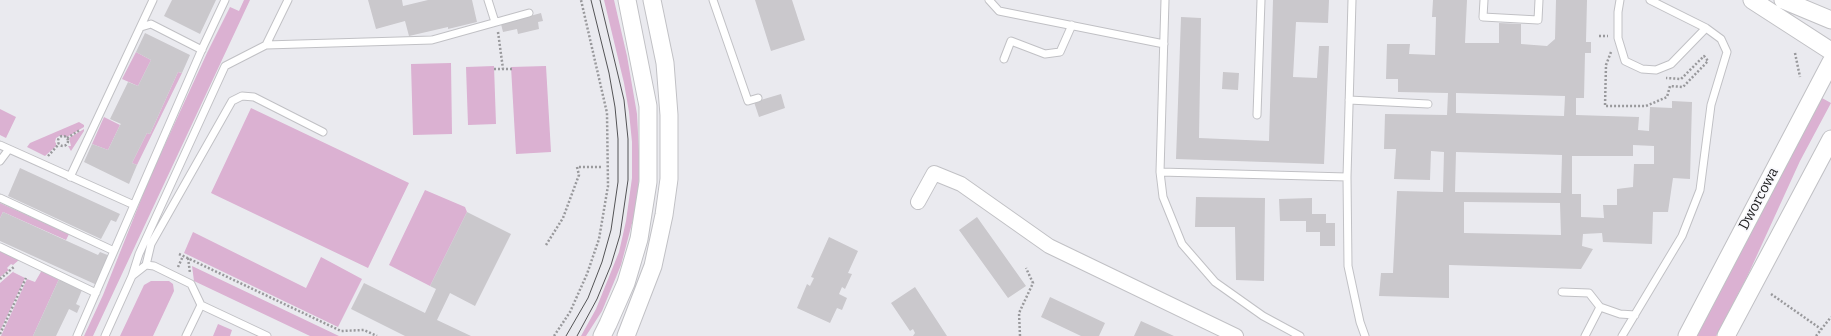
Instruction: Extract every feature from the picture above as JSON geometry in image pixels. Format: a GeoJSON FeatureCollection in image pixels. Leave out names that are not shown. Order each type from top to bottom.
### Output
{"type":"FeatureCollection","features":[{"type":"Feature","properties":{"kind":"street"},"geometry":{"type":"LineString","coordinates":[[602,336],[626,283],[639,239],[648,182],[648,106],[627,0]]}},
{"type":"Feature","properties":{"kind":"street"},"geometry":{"type":"LineString","coordinates":[[626,336],[653,266],[664,215],[669,178],[669,115],[665,63],[652,0]]}},
{"type":"Feature","properties":{"kind":"street"},"geometry":{"type":"LineString","coordinates":[[1752,0],[1831,50]]}},
{"type":"Feature","properties":{"kind":"street"},"geometry":{"type":"LineString","coordinates":[[1783,0],[1831,20]]}},
{"type":"Feature","properties":{"kind":"street","name":"Dworcowa"},"geometry":{"type":"LineString","coordinates":[[1687,336],[1831,62]]}},
{"type":"Feature","properties":{"kind":"street"},"geometry":{"type":"LineString","coordinates":[[1726,336],[1831,139]]}},
{"type":"Feature","properties":{"kind":"street"},"geometry":{"type":"LineString","coordinates":[[918,202],[934,173],[961,184],[1050,246],[1236,336]]}},
{"type":"Feature","properties":{"kind":"lane"},"geometry":{"type":"LineString","coordinates":[[70,176],[153,0]]}},
{"type":"Feature","properties":{"kind":"lane"},"geometry":{"type":"LineString","coordinates":[[77,336],[225,0]]}},
{"type":"Feature","properties":{"kind":"lane"},"geometry":{"type":"LineString","coordinates":[[266,45],[288,0]]}},
{"type":"Feature","properties":{"kind":"lane"},"geometry":{"type":"LineString","coordinates":[[488,0],[495,22]]}},
{"type":"Feature","properties":{"kind":"lane"},"geometry":{"type":"LineString","coordinates":[[713,0],[748,101],[758,98]]}},
{"type":"Feature","properties":{"kind":"lane"},"geometry":{"type":"LineString","coordinates":[[988,0],[999,10],[1164,44]]}},
{"type":"Feature","properties":{"kind":"lane"},"geometry":{"type":"LineString","coordinates":[[1166,0],[1160,172],[1163,196],[1182,244],[1215,282],[1263,316],[1300,336]]}},
{"type":"Feature","properties":{"kind":"lane"},"geometry":{"type":"LineString","coordinates":[[1257,115],[1261,0]]}},
{"type":"Feature","properties":{"kind":"lane"},"geometry":{"type":"LineString","coordinates":[[1352,0],[1347,176],[1348,266],[1360,322],[1365,336]]}},
{"type":"Feature","properties":{"kind":"lane"},"geometry":{"type":"LineString","coordinates":[[1484,0],[1483,17],[1538,20],[1538,0]]}},
{"type":"Feature","properties":{"kind":"lane"},"geometry":{"type":"LineString","coordinates":[[1620,0],[1618,12],[1618,38],[1625,61],[1642,69],[1656,70],[1671,64],[1706,28]]}},
{"type":"Feature","properties":{"kind":"lane"},"geometry":{"type":"LineString","coordinates":[[1622,336],[1682,236],[1700,190],[1711,105],[1727,52],[1721,39],[1706,28],[1650,0]]}},
{"type":"Feature","properties":{"kind":"lane"},"geometry":{"type":"LineString","coordinates":[[104,336],[132,276],[139,254],[225,66],[266,45],[432,40],[529,12]]}},
{"type":"Feature","properties":{"kind":"lane"},"geometry":{"type":"LineString","coordinates":[[141,27],[151,24],[202,50]]}},
{"type":"Feature","properties":{"kind":"lane"},"geometry":{"type":"LineString","coordinates":[[1004,59],[1011,41],[1045,54],[1060,52],[1072,25]]}},
{"type":"Feature","properties":{"kind":"lane"},"geometry":{"type":"LineString","coordinates":[[132,276],[146,265],[151,244],[232,101],[242,96],[254,97],[323,132]]}},
{"type":"Feature","properties":{"kind":"lane"},"geometry":{"type":"LineString","coordinates":[[1349,100],[1428,104]]}},
{"type":"Feature","properties":{"kind":"lane"},"geometry":{"type":"LineString","coordinates":[[0,145],[134,205]]}},
{"type":"Feature","properties":{"kind":"lane"},"geometry":{"type":"LineString","coordinates":[[0,161],[9,149]]}},
{"type":"Feature","properties":{"kind":"lane"},"geometry":{"type":"LineString","coordinates":[[1160,172],[1347,176]]}},
{"type":"Feature","properties":{"kind":"lane"},"geometry":{"type":"LineString","coordinates":[[0,198],[114,251]]}},
{"type":"Feature","properties":{"kind":"lane"},"geometry":{"type":"LineString","coordinates":[[0,247],[96,293]]}},
{"type":"Feature","properties":{"kind":"lane"},"geometry":{"type":"LineString","coordinates":[[146,265],[154,266],[191,284],[201,305],[267,336]]}},
{"type":"Feature","properties":{"kind":"lane"},"geometry":{"type":"LineString","coordinates":[[1562,292],[1589,293],[1600,307],[1620,314],[1635,315]]}},
{"type":"Feature","properties":{"kind":"lane"},"geometry":{"type":"LineString","coordinates":[[186,336],[201,305]]}},
{"type":"Feature","properties":{"kind":"lane"},"geometry":{"type":"LineString","coordinates":[[1585,336],[1600,307]]}},
{"type":"Feature","properties":{"kind":"path"},"geometry":{"type":"LineString","coordinates":[[554,336],[570,312],[587,274],[599,239],[608,186],[607,113],[581,0]]}},
{"type":"Feature","properties":{"kind":"path"},"geometry":{"type":"LineString","coordinates":[[498,32],[503,69]]}},
{"type":"Feature","properties":{"kind":"path"},"geometry":{"type":"LineString","coordinates":[[1795,53],[1800,77]]}},
{"type":"Feature","properties":{"kind":"path"},"geometry":{"type":"LineString","coordinates":[[494,69],[512,69]]}},
{"type":"Feature","properties":{"kind":"path"},"geometry":{"type":"LineString","coordinates":[[47,157],[59,144],[58,140],[60,137],[64,136],[67,138],[84,128]]}},
{"type":"Feature","properties":{"kind":"path"},"geometry":{"type":"LineString","coordinates":[[67,138],[68,143],[66,145],[68,149]]}},
{"type":"Feature","properties":{"kind":"path"},"geometry":{"type":"LineString","coordinates":[[59,144],[66,145]]}},
{"type":"Feature","properties":{"kind":"path"},"geometry":{"type":"LineString","coordinates":[[546,245],[563,218],[579,175],[578,167],[602,167]]}},
{"type":"Feature","properties":{"kind":"path"},"geometry":{"type":"LineString","coordinates":[[179,254],[341,331],[364,330],[377,336]]}},
{"type":"Feature","properties":{"kind":"path"},"geometry":{"type":"LineString","coordinates":[[177,272],[183,256]]}},
{"type":"Feature","properties":{"kind":"path"},"geometry":{"type":"LineString","coordinates":[[188,258],[191,279]]}},
{"type":"Feature","properties":{"kind":"path"},"geometry":{"type":"LineString","coordinates":[[0,279],[17,265]]}},
{"type":"Feature","properties":{"kind":"path"},"geometry":{"type":"LineString","coordinates":[[1020,336],[1018,313],[1033,283],[1026,268]]}},
{"type":"Feature","properties":{"kind":"path"},"geometry":{"type":"LineString","coordinates":[[0,334],[26,278]]}},
{"type":"Feature","properties":{"kind":"path"},"geometry":{"type":"LineString","coordinates":[[1771,294],[1821,329]]}},
{"type":"Feature","properties":{"kind":"path"},"geometry":{"type":"LineString","coordinates":[[1816,336],[1831,316]]}},
{"type":"Feature","properties":{"kind":"shaded area"},"geometry":{"type":"Polygon","coordinates":[[[244,0],[250,0],[93,336],[84,336],[103,295],[150,177],[207,53],[230,7],[239,11],[244,0]]]}},
{"type":"Feature","properties":{"kind":"shaded area"},"geometry":{"type":"Polygon","coordinates":[[[604,0],[614,0],[627,56],[637,114],[640,171],[635,212],[621,265],[602,311],[586,336],[581,336],[596,309],[619,252],[626,221],[632,178],[632,142],[629,112],[624,83],[604,0]]]}},
{"type":"Feature","properties":{"kind":"shaded area"},"geometry":{"type":"Polygon","coordinates":[[[136,52],[151,60],[138,86],[122,79],[136,52]]]}},
{"type":"Feature","properties":{"kind":"shaded area"},"geometry":{"type":"Polygon","coordinates":[[[451,63],[452,134],[413,135],[411,64],[451,63]]]}},
{"type":"Feature","properties":{"kind":"shaded area"},"geometry":{"type":"Polygon","coordinates":[[[494,66],[496,124],[468,125],[466,67],[494,66]]]}},
{"type":"Feature","properties":{"kind":"shaded area"},"geometry":{"type":"Polygon","coordinates":[[[546,66],[551,152],[516,154],[511,67],[546,66]]]}},
{"type":"Feature","properties":{"kind":"shaded area"},"geometry":{"type":"Polygon","coordinates":[[[178,72],[182,73],[137,165],[132,163],[147,133],[150,134],[178,72]]]}},
{"type":"Feature","properties":{"kind":"shaded area"},"geometry":{"type":"Polygon","coordinates":[[[1822,98],[1831,103],[1800,161],[1747,277],[1716,336],[1697,336],[1822,98]]]}},
{"type":"Feature","properties":{"kind":"shaded area"},"geometry":{"type":"Polygon","coordinates":[[[251,108],[409,183],[368,268],[211,193],[251,108]]]}},
{"type":"Feature","properties":{"kind":"shaded area"},"geometry":{"type":"Polygon","coordinates":[[[0,109],[16,117],[6,138],[0,135],[0,109]]]}},
{"type":"Feature","properties":{"kind":"shaded area"},"geometry":{"type":"Polygon","coordinates":[[[104,117],[120,125],[108,150],[92,144],[104,117]]]}},
{"type":"Feature","properties":{"kind":"shaded area"},"geometry":{"type":"Polygon","coordinates":[[[79,122],[84,125],[84,127],[67,137],[61,135],[56,138],[56,146],[45,156],[27,147],[30,143],[79,122]]]}},
{"type":"Feature","properties":{"kind":"shaded area"},"geometry":{"type":"Polygon","coordinates":[[[84,129],[71,151],[68,146],[71,146],[69,138],[84,129]]]}},
{"type":"Feature","properties":{"kind":"shaded area"},"geometry":{"type":"Polygon","coordinates":[[[425,190],[465,207],[467,212],[430,286],[389,265],[425,190]]]}},
{"type":"Feature","properties":{"kind":"shaded area"},"geometry":{"type":"Polygon","coordinates":[[[0,203],[69,234],[66,240],[3,212],[0,218],[0,203]]]}},
{"type":"Feature","properties":{"kind":"shaded area"},"geometry":{"type":"Polygon","coordinates":[[[193,232],[306,288],[321,257],[362,279],[338,327],[184,253],[193,232]]]}},
{"type":"Feature","properties":{"kind":"shaded area"},"geometry":{"type":"Polygon","coordinates":[[[0,251],[19,260],[13,265],[11,264],[7,268],[9,270],[0,277],[0,251]]]}},
{"type":"Feature","properties":{"kind":"shaded area"},"geometry":{"type":"Polygon","coordinates":[[[192,266],[339,336],[310,336],[194,281],[192,266]]]}},
{"type":"Feature","properties":{"kind":"shaded area"},"geometry":{"type":"Polygon","coordinates":[[[15,270],[13,272],[25,278],[0,331],[0,283],[15,270]]]}},
{"type":"Feature","properties":{"kind":"shaded area"},"geometry":{"type":"Polygon","coordinates":[[[42,270],[59,279],[33,336],[1,336],[27,279],[35,282],[42,270]]]}},
{"type":"Feature","properties":{"kind":"shaded area"},"geometry":{"type":"Polygon","coordinates":[[[151,281],[169,281],[173,284],[174,291],[153,336],[120,336],[144,285],[151,281]]]}},
{"type":"Feature","properties":{"kind":"shaded area"},"geometry":{"type":"Polygon","coordinates":[[[218,324],[232,330],[230,336],[213,336],[218,324]]]}},
{"type":"Feature","properties":{"kind":"building"},"geometry":{"type":"Polygon","coordinates":[[[172,0],[216,0],[200,34],[164,16],[172,0]]]}},
{"type":"Feature","properties":{"kind":"building"},"geometry":{"type":"Polygon","coordinates":[[[368,0],[402,0],[403,6],[428,0],[472,0],[477,22],[409,36],[405,21],[376,29],[368,0]]]}},
{"type":"Feature","properties":{"kind":"building"},"geometry":{"type":"Polygon","coordinates":[[[755,0],[792,0],[805,40],[771,51],[755,0]]]}},
{"type":"Feature","properties":{"kind":"building"},"geometry":{"type":"Polygon","coordinates":[[[1273,0],[1329,0],[1328,23],[1296,22],[1293,77],[1317,78],[1319,46],[1329,46],[1324,164],[1176,159],[1181,17],[1201,18],[1199,138],[1269,141],[1273,0]]]}},
{"type":"Feature","properties":{"kind":"building"},"geometry":{"type":"Polygon","coordinates":[[[1433,0],[1467,0],[1465,43],[1499,43],[1499,23],[1521,24],[1521,44],[1547,46],[1555,39],[1556,0],[1587,0],[1586,42],[1591,42],[1591,53],[1585,53],[1584,98],[1576,98],[1576,115],[1639,117],[1638,130],[1649,131],[1650,107],[1672,108],[1672,101],[1692,102],[1690,179],[1673,178],[1668,212],[1653,212],[1652,244],[1603,242],[1602,233],[1583,234],[1582,246],[1593,249],[1581,269],[1449,265],[1449,298],[1379,296],[1381,273],[1393,273],[1397,191],[1443,192],[1444,152],[1431,151],[1430,180],[1394,179],[1396,149],[1384,149],[1385,114],[1447,115],[1448,93],[1398,92],[1398,79],[1386,79],[1387,44],[1410,44],[1409,54],[1435,55],[1436,17],[1432,17],[1433,0]],[[1456,93],[1456,113],[1564,116],[1565,96],[1456,93]],[[1633,145],[1633,156],[1572,156],[1572,194],[1581,194],[1581,217],[1604,218],[1603,205],[1617,205],[1617,189],[1633,187],[1634,164],[1654,164],[1654,146],[1633,145]],[[1456,152],[1455,192],[1561,193],[1562,155],[1456,152]],[[1464,202],[1464,233],[1561,235],[1560,203],[1464,202]]]}},
{"type":"Feature","properties":{"kind":"building"},"geometry":{"type":"Polygon","coordinates":[[[541,13],[543,21],[538,22],[539,29],[518,34],[517,29],[503,32],[501,24],[541,13]]]}},
{"type":"Feature","properties":{"kind":"building"},"geometry":{"type":"Polygon","coordinates":[[[145,33],[190,55],[182,73],[178,72],[150,134],[147,133],[132,163],[137,165],[129,184],[84,162],[92,144],[108,150],[121,124],[110,119],[128,82],[138,86],[151,60],[136,52],[145,33]]]}},
{"type":"Feature","properties":{"kind":"building"},"geometry":{"type":"Polygon","coordinates":[[[1223,72],[1239,73],[1238,90],[1222,89],[1223,72]]]}},
{"type":"Feature","properties":{"kind":"building"},"geometry":{"type":"Polygon","coordinates":[[[781,94],[785,108],[759,117],[754,102],[781,94]]]}},
{"type":"Feature","properties":{"kind":"building"},"geometry":{"type":"Polygon","coordinates":[[[20,168],[120,214],[116,222],[111,220],[101,239],[8,196],[20,168]]]}},
{"type":"Feature","properties":{"kind":"building"},"geometry":{"type":"Polygon","coordinates":[[[1196,197],[1265,198],[1264,281],[1236,280],[1235,227],[1195,227],[1196,197]]]}},
{"type":"Feature","properties":{"kind":"building"},"geometry":{"type":"Polygon","coordinates":[[[1312,198],[1312,214],[1326,214],[1326,223],[1335,223],[1335,246],[1320,246],[1320,232],[1306,232],[1306,221],[1280,221],[1279,199],[1312,198]]]}},
{"type":"Feature","properties":{"kind":"building"},"geometry":{"type":"Polygon","coordinates":[[[3,212],[98,255],[100,252],[110,256],[97,285],[0,241],[0,218],[3,212]]]}},
{"type":"Feature","properties":{"kind":"building"},"geometry":{"type":"Polygon","coordinates":[[[467,212],[511,234],[475,306],[450,293],[437,320],[471,336],[405,336],[351,309],[364,283],[425,313],[436,289],[430,286],[467,212]]]}},
{"type":"Feature","properties":{"kind":"building"},"geometry":{"type":"Polygon","coordinates":[[[977,217],[1026,286],[1008,298],[959,230],[977,217]]]}},
{"type":"Feature","properties":{"kind":"building"},"geometry":{"type":"Polygon","coordinates":[[[829,237],[858,251],[848,273],[852,274],[845,289],[842,287],[839,294],[847,298],[842,310],[837,308],[830,323],[797,308],[807,284],[810,286],[814,278],[811,277],[829,237]]]}},
{"type":"Feature","properties":{"kind":"building"},"geometry":{"type":"Polygon","coordinates":[[[59,279],[82,290],[76,304],[80,306],[77,313],[69,309],[56,336],[33,336],[59,279]]]}},
{"type":"Feature","properties":{"kind":"building"},"geometry":{"type":"Polygon","coordinates":[[[915,287],[947,336],[913,336],[915,333],[913,329],[910,331],[891,303],[915,287]]]}},
{"type":"Feature","properties":{"kind":"building"},"geometry":{"type":"Polygon","coordinates":[[[1050,297],[1105,323],[1099,336],[1081,336],[1041,317],[1050,297]]]}},
{"type":"Feature","properties":{"kind":"building"},"geometry":{"type":"Polygon","coordinates":[[[1141,321],[1174,336],[1134,336],[1141,321]]]}},
{"type":"Feature","properties":{"kind":"tram line"},"geometry":{"type":"LineString","coordinates":[[566,336],[588,298],[602,262],[611,230],[618,182],[618,139],[615,107],[609,73],[591,0]]}},
{"type":"Feature","properties":{"kind":"tram line"},"geometry":{"type":"LineString","coordinates":[[577,336],[597,299],[611,265],[620,235],[628,180],[628,139],[624,100],[600,0]]}}]}
